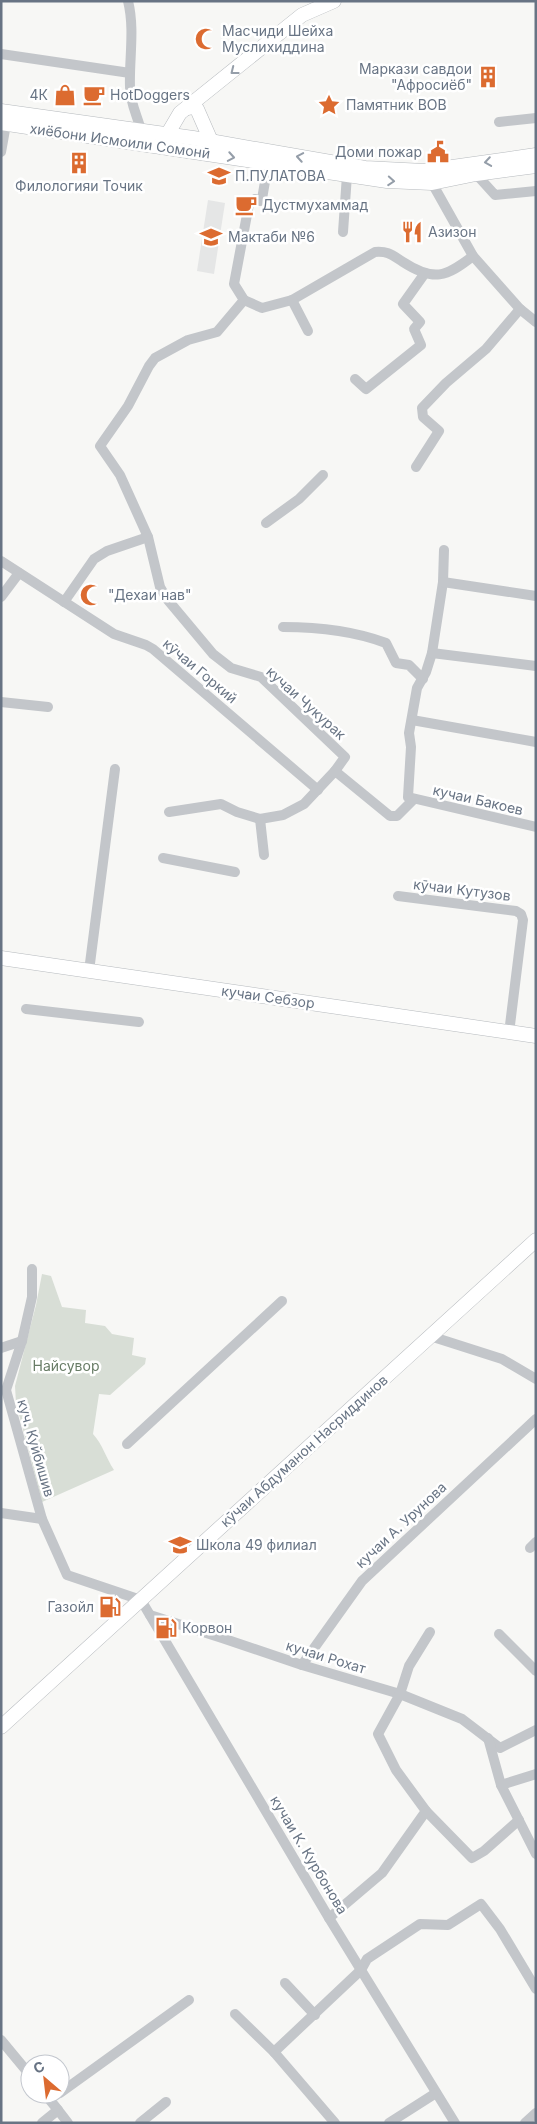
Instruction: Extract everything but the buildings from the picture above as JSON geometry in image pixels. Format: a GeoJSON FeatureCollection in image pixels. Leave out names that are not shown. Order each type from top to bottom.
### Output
{"type":"FeatureCollection","features":[{"type":"Feature","properties":{"kind":"main road"},"geometry":{"type":"LineString","coordinates":[[166,141],[180,113],[302,15],[334,1]]}},
{"type":"Feature","properties":{"kind":"main road"},"geometry":{"type":"LineString","coordinates":[[187,108],[193,107],[197,109],[212,142]]}},
{"type":"Feature","properties":{"kind":"main road","name":"хиёбони Исмоили Сомонӣ"},"geometry":{"type":"LineString","coordinates":[[3,119],[139,134],[268,164],[388,181],[432,183],[476,174],[536,166]]}},
{"type":"Feature","properties":{"kind":"main road","name":"хиёбони Исмоили Сомонӣ"},"geometry":{"type":"LineString","coordinates":[[166,141],[212,142],[365,168],[424,172],[536,155]]}},
{"type":"Feature","properties":{"kind":"main road","name":"кучаи Себзор"},"geometry":{"type":"LineString","coordinates":[[1,958],[536,1036]]}},
{"type":"Feature","properties":{"kind":"main road","name":"кӯчаи Абдуманон Насриддинов"},"geometry":{"type":"LineString","coordinates":[[1,1727],[536,1240]]}},
{"type":"Feature","properties":{"kind":"street"},"geometry":{"type":"LineString","coordinates":[[128,1],[131,28],[130,73],[132,107],[139,134]]}},
{"type":"Feature","properties":{"kind":"street"},"geometry":{"type":"LineString","coordinates":[[1,54],[130,73]]}},
{"type":"Feature","properties":{"kind":"street"},"geometry":{"type":"LineString","coordinates":[[499,122],[536,118]]}},
{"type":"Feature","properties":{"kind":"street"},"geometry":{"type":"LineString","coordinates":[[1,152],[3,119]]}},
{"type":"Feature","properties":{"kind":"street"},"geometry":{"type":"LineString","coordinates":[[268,164],[262,200],[254,199],[249,204],[234,284],[244,300],[262,308],[292,300],[375,252],[387,251],[413,268],[439,276],[455,270],[473,256]]}},
{"type":"Feature","properties":{"kind":"street"},"geometry":{"type":"LineString","coordinates":[[476,174],[495,195],[536,191]]}},
{"type":"Feature","properties":{"kind":"street"},"geometry":{"type":"LineString","coordinates":[[343,232],[347,175]]}},
{"type":"Feature","properties":{"kind":"street"},"geometry":{"type":"LineString","coordinates":[[432,183],[473,256],[520,309],[536,322]]}},
{"type":"Feature","properties":{"kind":"street"},"geometry":{"type":"LineString","coordinates":[[355,379],[366,389],[421,345],[414,329],[420,322],[403,304],[425,273]]}},
{"type":"Feature","properties":{"kind":"street","name":"кучаи Чукурак"},"geometry":{"type":"LineString","coordinates":[[244,300],[217,332],[188,340],[156,358],[149,366],[128,406],[100,446],[120,475],[148,537],[160,587],[167,598],[213,654],[231,668],[261,677],[345,757],[335,771]]}},
{"type":"Feature","properties":{"kind":"street"},"geometry":{"type":"LineString","coordinates":[[292,300],[308,331]]}},
{"type":"Feature","properties":{"kind":"street"},"geometry":{"type":"LineString","coordinates":[[416,467],[439,431],[423,417],[422,408],[446,383],[486,349],[520,309]]}},
{"type":"Feature","properties":{"kind":"street"},"geometry":{"type":"LineString","coordinates":[[266,522],[299,499],[323,475]]}},
{"type":"Feature","properties":{"kind":"street"},"geometry":{"type":"LineString","coordinates":[[64,602],[94,559],[107,551],[148,537]]}},
{"type":"Feature","properties":{"kind":"street"},"geometry":{"type":"LineString","coordinates":[[170,812],[221,804],[237,812],[260,819],[283,815],[304,804],[335,771],[390,816],[397,816],[414,800],[408,797],[411,747],[409,733],[417,688],[432,653],[443,582],[444,550]]}},
{"type":"Feature","properties":{"kind":"street","name":"кӯчаи Горкий"},"geometry":{"type":"LineString","coordinates":[[1,561],[114,634],[153,649],[318,790]]}},
{"type":"Feature","properties":{"kind":"street"},"geometry":{"type":"LineString","coordinates":[[1,597],[19,573]]}},
{"type":"Feature","properties":{"kind":"street"},"geometry":{"type":"LineString","coordinates":[[443,582],[536,596]]}},
{"type":"Feature","properties":{"kind":"street"},"geometry":{"type":"LineString","coordinates":[[283,627],[309,627],[368,636],[386,643],[396,663],[409,665],[422,679]]}},
{"type":"Feature","properties":{"kind":"street"},"geometry":{"type":"LineString","coordinates":[[432,653],[536,666]]}},
{"type":"Feature","properties":{"kind":"street"},"geometry":{"type":"LineString","coordinates":[[1,702],[48,707]]}},
{"type":"Feature","properties":{"kind":"street"},"geometry":{"type":"LineString","coordinates":[[412,720],[536,742]]}},
{"type":"Feature","properties":{"kind":"street"},"geometry":{"type":"LineString","coordinates":[[89,971],[115,769]]}},
{"type":"Feature","properties":{"kind":"street","name":"кучаи Бакоев"},"geometry":{"type":"LineString","coordinates":[[414,800],[536,827]]}},
{"type":"Feature","properties":{"kind":"street"},"geometry":{"type":"LineString","coordinates":[[260,819],[264,855]]}},
{"type":"Feature","properties":{"kind":"street"},"geometry":{"type":"LineString","coordinates":[[163,858],[235,872]]}},
{"type":"Feature","properties":{"kind":"street","name":"кӯчаи Кутузов"},"geometry":{"type":"LineString","coordinates":[[398,896],[516,911],[521,914],[522,920],[509,1033]]}},
{"type":"Feature","properties":{"kind":"street"},"geometry":{"type":"LineString","coordinates":[[26,1009],[139,1022]]}},
{"type":"Feature","properties":{"kind":"street","name":"куч. Куйбишив"},"geometry":{"type":"LineString","coordinates":[[32,1269],[32,1297],[22,1341],[3,1391],[42,1519],[67,1575],[141,1600]]}},
{"type":"Feature","properties":{"kind":"street"},"geometry":{"type":"LineString","coordinates":[[127,1444],[282,1301]]}},
{"type":"Feature","properties":{"kind":"street"},"geometry":{"type":"LineString","coordinates":[[430,1336],[502,1359],[536,1379]]}},
{"type":"Feature","properties":{"kind":"street"},"geometry":{"type":"LineString","coordinates":[[1,1348],[22,1341]]}},
{"type":"Feature","properties":{"kind":"street","name":"кучаи А. Урунова"},"geometry":{"type":"LineString","coordinates":[[302,1665],[362,1580],[536,1419]]}},
{"type":"Feature","properties":{"kind":"street"},"geometry":{"type":"LineString","coordinates":[[1,1513],[42,1519]]}},
{"type":"Feature","properties":{"kind":"street","name":"кучаи К. Курбонова"},"geometry":{"type":"LineString","coordinates":[[141,1600],[454,2123]]}},
{"type":"Feature","properties":{"kind":"street","name":"кучаи Рохат"},"geometry":{"type":"LineString","coordinates":[[150,1616],[302,1665],[400,1694],[462,1719],[491,1741]]}},
{"type":"Feature","properties":{"kind":"street"},"geometry":{"type":"LineString","coordinates":[[430,1632],[409,1666],[400,1694],[378,1734],[396,1770],[426,1812],[472,1858],[484,1852],[519,1820]]}},
{"type":"Feature","properties":{"kind":"street"},"geometry":{"type":"LineString","coordinates":[[500,1634],[535,1668]]}},
{"type":"Feature","properties":{"kind":"street"},"geometry":{"type":"LineString","coordinates":[[491,1741],[500,1748],[536,1730]]}},
{"type":"Feature","properties":{"kind":"street"},"geometry":{"type":"LineString","coordinates":[[491,1741],[501,1786],[536,1854]]}},
{"type":"Feature","properties":{"kind":"street"},"geometry":{"type":"LineString","coordinates":[[501,1786],[536,1774]]}},
{"type":"Feature","properties":{"kind":"street"},"geometry":{"type":"LineString","coordinates":[[330,1918],[382,1873],[426,1812]]}},
{"type":"Feature","properties":{"kind":"street"},"geometry":{"type":"LineString","coordinates":[[274,2052],[361,1970],[367,1959],[420,1924],[448,1925],[481,1904],[500,1929],[536,1989]]}},
{"type":"Feature","properties":{"kind":"street"},"geometry":{"type":"LineString","coordinates":[[285,1983],[315,2015]]}},
{"type":"Feature","properties":{"kind":"street"},"geometry":{"type":"LineString","coordinates":[[70,2083],[189,2000]]}},
{"type":"Feature","properties":{"kind":"street"},"geometry":{"type":"LineString","coordinates":[[235,2014],[274,2052],[335,2123]]}},
{"type":"Feature","properties":{"kind":"street"},"geometry":{"type":"LineString","coordinates":[[1,2040],[20,2063]]}},
{"type":"Feature","properties":{"kind":"street"},"geometry":{"type":"LineString","coordinates":[[389,2123],[436,2093]]}},
{"type":"Feature","properties":{"kind":"street"},"geometry":{"type":"LineString","coordinates":[[140,2123],[166,2102]]}},
{"type":"Feature","properties":{"kind":"street"},"geometry":{"type":"LineString","coordinates":[[55,2104],[56,2112],[68,2123]]}},
{"type":"Feature","properties":{"kind":"street"},"geometry":{"type":"LineString","coordinates":[[42,2123],[56,2112]]}},
{"type":"Feature","properties":{"kind":"street"},"geometry":{"type":"LineString","coordinates":[[525,2123],[536,2113]]}},
{"type":"Feature","properties":{"kind":"shaded area","name":"Мактаби №6"},"geometry":{"type":"Polygon","coordinates":[[[208,200],[225,203],[214,274],[197,271],[208,200]]]}},
{"type":"Feature","properties":{"kind":"green space","name":"Найсувор"},"geometry":{"type":"Polygon","coordinates":[[[42,1274],[51,1276],[62,1307],[86,1310],[85,1323],[105,1326],[112,1334],[134,1338],[132,1355],[146,1358],[145,1364],[110,1395],[99,1394],[93,1434],[114,1470],[42,1502],[16,1403],[15,1386],[42,1274]]]}},
{"type":"Feature","properties":{"kind":"place","name":"Масчиди Шейха Муслихиддина"},"geometry":{"type":"Point","coordinates":[206,39]}},
{"type":"Feature","properties":{"kind":"place","name":"Маркази савдои \"Афросиёб\""},"geometry":{"type":"Point","coordinates":[488,77]}},
{"type":"Feature","properties":{"kind":"place","name":"4К"},"geometry":{"type":"Point","coordinates":[65,95]}},
{"type":"Feature","properties":{"kind":"place","name":"HotDoggers"},"geometry":{"type":"Point","coordinates":[94,95]}},
{"type":"Feature","properties":{"kind":"place","name":"Памятник ВОВ"},"geometry":{"type":"Point","coordinates":[329,105]}},
{"type":"Feature","properties":{"kind":"place","name":"Доми пожар"},"geometry":{"type":"Point","coordinates":[438,152]}},
{"type":"Feature","properties":{"kind":"place","name":"Филологияи Точик"},"geometry":{"type":"Point","coordinates":[79,163]}},
{"type":"Feature","properties":{"kind":"place","name":"П.ПУЛАТОВА"},"geometry":{"type":"Point","coordinates":[219,176]}},
{"type":"Feature","properties":{"kind":"place","name":"Дустмухаммад"},"geometry":{"type":"Point","coordinates":[246,205]}},
{"type":"Feature","properties":{"kind":"place","name":"Азизон"},"geometry":{"type":"Point","coordinates":[412,232]}},
{"type":"Feature","properties":{"kind":"place","name":"Мактаби №6"},"geometry":{"type":"Point","coordinates":[211,237]}},
{"type":"Feature","properties":{"kind":"place","name":"\"Дехаи нав\""},"geometry":{"type":"Point","coordinates":[91,595]}},
{"type":"Feature","properties":{"kind":"place","name":"Школа 49 филиал"},"geometry":{"type":"Point","coordinates":[180,1545]}},
{"type":"Feature","properties":{"kind":"place","name":"Газойл"},"geometry":{"type":"Point","coordinates":[110,1607]}},
{"type":"Feature","properties":{"kind":"place","name":"Корвон"},"geometry":{"type":"Point","coordinates":[166,1628]}}]}
